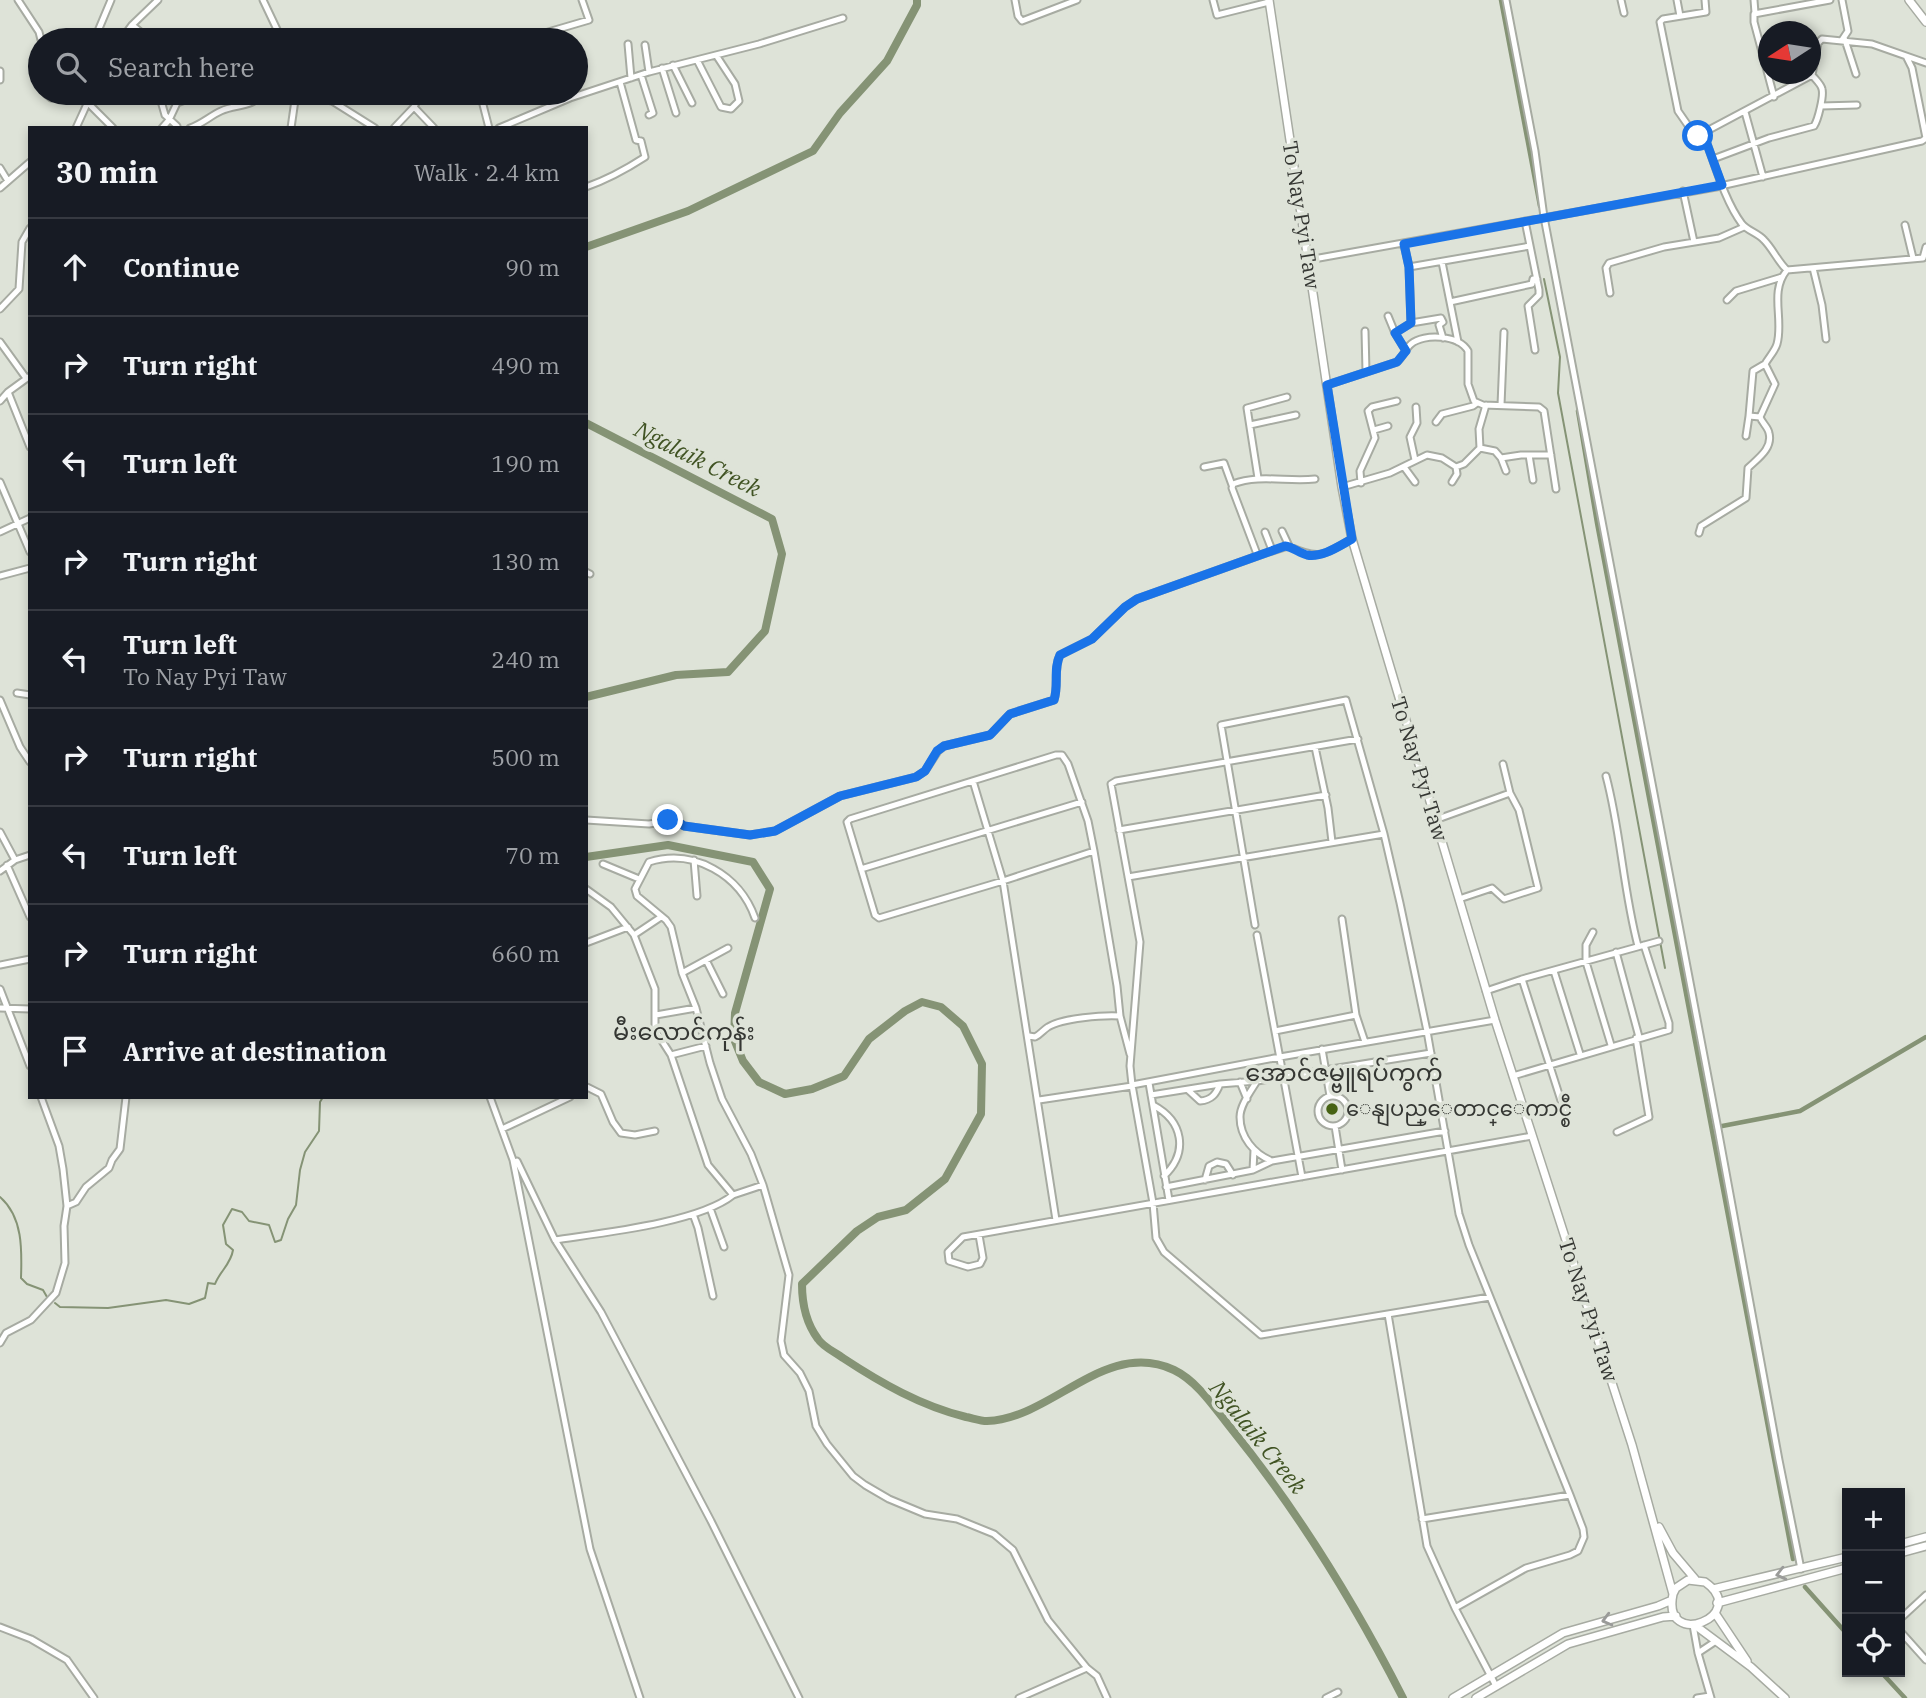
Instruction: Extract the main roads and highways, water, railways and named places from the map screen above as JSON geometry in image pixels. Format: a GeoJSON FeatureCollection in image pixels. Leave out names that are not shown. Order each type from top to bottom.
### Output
{"type":"FeatureCollection","features":[{"type":"Feature","properties":{"kind":"main road"},"geometry":{"type":"LineString","coordinates":[[1909,0],[1926,22]]}},
{"type":"Feature","properties":{"kind":"main road","name":"To Nay Pyi Taw"},"geometry":{"type":"LineString","coordinates":[[1269,1],[1352,539],[1495,1020],[1654,1517]]}},
{"type":"Feature","properties":{"kind":"main road"},"geometry":{"type":"LineString","coordinates":[[1654,1517],[1673,1553],[1695,1579]]}},
{"type":"Feature","properties":{"kind":"main road"},"geometry":{"type":"LineString","coordinates":[[1654,1517],[1676,1616],[1684,1623],[1695,1626],[1751,1667],[1785,1698]]}},
{"type":"Feature","properties":{"kind":"main road"},"geometry":{"type":"LineString","coordinates":[[1905,1543],[1926,1537]]}},
{"type":"Feature","properties":{"kind":"main road"},"geometry":{"type":"LineString","coordinates":[[1905,1552],[1926,1546]]}},
{"type":"Feature","properties":{"kind":"main road"},"geometry":{"type":"LineString","coordinates":[[1713,1589],[1842,1558]]}},
{"type":"Feature","properties":{"kind":"main road"},"geometry":{"type":"LineString","coordinates":[[1717,1603],[1842,1569]]}},
{"type":"Feature","properties":{"kind":"main road"},"geometry":{"type":"LineString","coordinates":[[1453,1698],[1563,1633],[1658,1606],[1672,1597],[1681,1583],[1695,1579],[1705,1582],[1713,1589],[1717,1603],[1715,1613],[1704,1623],[1695,1626]]}},
{"type":"Feature","properties":{"kind":"main road"},"geometry":{"type":"LineString","coordinates":[[1715,1613],[1751,1667]]}},
{"type":"Feature","properties":{"kind":"main road"},"geometry":{"type":"LineString","coordinates":[[1476,1698],[1568,1644],[1676,1616]]}},
{"type":"Feature","properties":{"kind":"waterway","name":"Ngalaik Creek"},"geometry":{"type":"LineString","coordinates":[[588,246],[688,211],[813,151],[840,113],[887,61],[917,5],[917,0]]}},
{"type":"Feature","properties":{"kind":"waterway"},"geometry":{"type":"LineString","coordinates":[[1501,0],[1540,206]]}},
{"type":"Feature","properties":{"kind":"waterway"},"geometry":{"type":"LineString","coordinates":[[1544,279],[1560,357],[1558,393],[1665,968]]}},
{"type":"Feature","properties":{"kind":"waterway"},"geometry":{"type":"LineString","coordinates":[[1578,411],[1793,1559]]}},
{"type":"Feature","properties":{"kind":"waterway","name":"Ngalaik Creek"},"geometry":{"type":"LineString","coordinates":[[588,424],[772,519],[782,554],[765,631],[728,672],[676,675],[588,697]]}},
{"type":"Feature","properties":{"kind":"waterway","name":"Ngalaik Creek"},"geometry":{"type":"LineString","coordinates":[[588,857],[668,845],[753,862],[770,889],[735,1013],[734,1039],[743,1061],[759,1082],[785,1094],[812,1089],[844,1076],[869,1039],[905,1011],[922,1002],[941,1007],[963,1026],[982,1064],[981,1114],[945,1179],[906,1210],[878,1217],[857,1231],[802,1284],[810,1326],[820,1342],[902,1393],[933,1407],[984,1421],[1011,1417],[1034,1408],[1079,1383],[1125,1364],[1149,1363],[1174,1370],[1198,1388],[1279,1491],[1345,1592],[1403,1698]]}},
{"type":"Feature","properties":{"kind":"waterway"},"geometry":{"type":"LineString","coordinates":[[1717,1127],[1800,1111],[1926,1037]]}},
{"type":"Feature","properties":{"kind":"waterway"},"geometry":{"type":"LineString","coordinates":[[55,1303],[60,1307],[108,1308],[166,1300],[189,1304],[205,1298],[208,1283],[215,1284],[232,1255],[233,1250],[226,1244],[223,1225],[232,1209],[242,1212],[249,1221],[269,1225],[275,1242],[281,1240],[296,1205],[305,1152],[319,1131],[322,1099]]}},
{"type":"Feature","properties":{"kind":"waterway"},"geometry":{"type":"LineString","coordinates":[[0,1197],[13,1214],[20,1234],[21,1278],[27,1284],[43,1290],[47,1297]]}},
{"type":"Feature","properties":{"kind":"waterway"},"geometry":{"type":"LineString","coordinates":[[1805,1587],[1842,1628]]}},
{"type":"Feature","properties":{"kind":"waterway"},"geometry":{"type":"LineString","coordinates":[[1886,1677],[1905,1698]]}},
{"type":"Feature","properties":{"kind":"place","name":"ေနျပည္ေတာင္ေကာင္စီ"},"geometry":{"type":"Point","coordinates":[1332,1109]}},
{"type":"Feature","properties":{"kind":"district","name":"မီးလောင်ကုန်း"},"geometry":{"type":"Point","coordinates":[684,1032]}},
{"type":"Feature","properties":{"kind":"district","name":"အောင်ဇမ္ဗူရပ်ကွက်"},"geometry":{"type":"Point","coordinates":[1344,1073]}}]}
